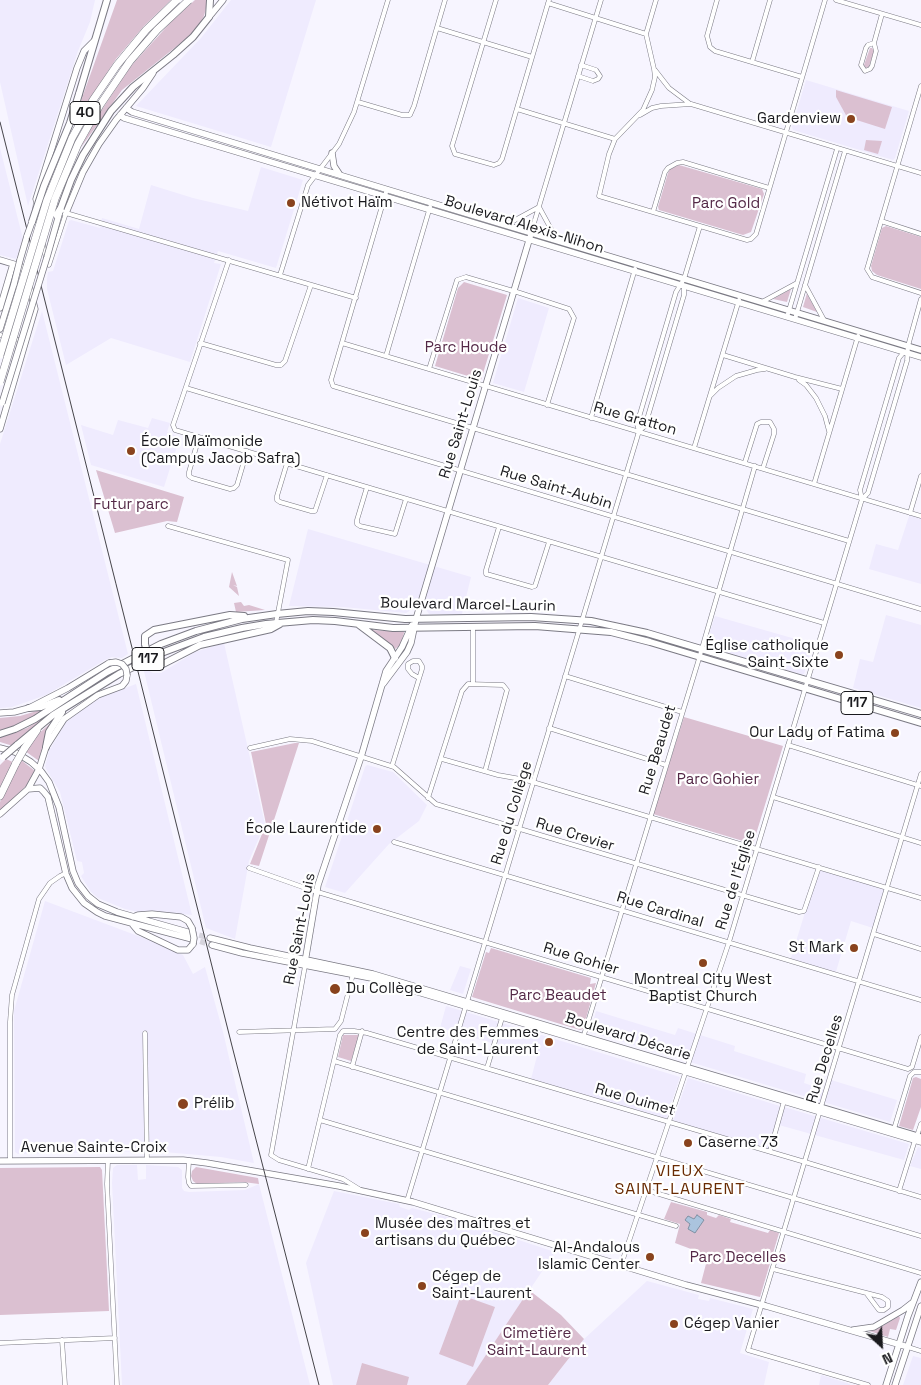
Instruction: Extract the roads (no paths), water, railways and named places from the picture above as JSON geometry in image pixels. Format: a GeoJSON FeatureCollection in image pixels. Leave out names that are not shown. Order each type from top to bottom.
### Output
{"type":"FeatureCollection","features":[{"type":"Feature","properties":{"kind":"highway","name":"40"},"geometry":{"type":"LineString","coordinates":[[0,354],[58,168],[86,112],[122,58],[146,30],[177,0]]}},
{"type":"Feature","properties":{"kind":"highway","name":"40"},"geometry":{"type":"LineString","coordinates":[[0,382],[46,231],[68,167],[83,133],[117,78],[140,49],[189,0]]}},
{"type":"Feature","properties":{"kind":"highway"},"geometry":{"type":"LineString","coordinates":[[46,231],[63,211]]}},
{"type":"Feature","properties":{"kind":"highway"},"geometry":{"type":"LineString","coordinates":[[32,222],[32,248]]}},
{"type":"Feature","properties":{"kind":"highway"},"geometry":{"type":"LineString","coordinates":[[0,796],[16,763],[20,747],[36,730]]}},
{"type":"Feature","properties":{"kind":"main road"},"geometry":{"type":"LineString","coordinates":[[32,222],[44,186],[70,123],[107,0]]}},
{"type":"Feature","properties":{"kind":"main road"},"geometry":{"type":"LineString","coordinates":[[63,211],[80,162],[93,137],[128,91],[190,41],[209,17],[210,0]]}},
{"type":"Feature","properties":{"kind":"main road","name":"Boulevard Marcel-Laurin"},"geometry":{"type":"LineString","coordinates":[[0,734],[28,723],[122,663],[154,647],[196,631],[253,616],[320,611],[416,619],[531,617],[582,620],[632,629],[701,649],[921,723]]}},
{"type":"Feature","properties":{"kind":"main road"},"geometry":{"type":"LineString","coordinates":[[253,616],[230,615],[154,630],[145,636],[148,657],[152,663],[157,665],[163,664],[200,645],[271,629],[284,622]]}},
{"type":"Feature","properties":{"kind":"main road","name":"Boulevard Marcel-Laurin"},"geometry":{"type":"LineString","coordinates":[[36,730],[50,717],[123,672],[171,649],[225,632],[276,623],[320,620],[386,627],[534,626],[579,628],[611,632],[642,639],[699,658],[921,714]]}},
{"type":"Feature","properties":{"kind":"main road"},"geometry":{"type":"LineString","coordinates":[[357,624],[390,648],[394,658]]}},
{"type":"Feature","properties":{"kind":"main road"},"geometry":{"type":"LineString","coordinates":[[30,708],[41,707],[67,697]]}},
{"type":"Feature","properties":{"kind":"main road"},"geometry":{"type":"LineString","coordinates":[[46,747],[51,728],[65,709]]}},
{"type":"Feature","properties":{"kind":"main road"},"geometry":{"type":"LineString","coordinates":[[2,758],[20,747]]}},
{"type":"Feature","properties":{"kind":"street"},"geometry":{"type":"LineString","coordinates":[[209,17],[223,0]]}},
{"type":"Feature","properties":{"kind":"street"},"geometry":{"type":"LineString","coordinates":[[280,275],[306,190],[348,127],[358,102],[388,0]]}},
{"type":"Feature","properties":{"kind":"street"},"geometry":{"type":"LineString","coordinates":[[358,102],[402,115],[410,115],[445,0]]}},
{"type":"Feature","properties":{"kind":"street"},"geometry":{"type":"LineString","coordinates":[[496,0],[452,146],[452,151],[455,154],[494,165],[502,159],[548,2],[646,34]]}},
{"type":"Feature","properties":{"kind":"street","name":"Rue Saint-Louis"},"geometry":{"type":"LineString","coordinates":[[383,684],[408,649],[601,0]]}},
{"type":"Feature","properties":{"kind":"street"},"geometry":{"type":"LineString","coordinates":[[638,117],[652,90],[655,76],[646,34],[656,0]]}},
{"type":"Feature","properties":{"kind":"street"},"geometry":{"type":"LineString","coordinates":[[717,0],[707,36],[708,45],[715,51],[802,77]]}},
{"type":"Feature","properties":{"kind":"street"},"geometry":{"type":"LineString","coordinates":[[752,62],[770,0]]}},
{"type":"Feature","properties":{"kind":"street"},"geometry":{"type":"LineString","coordinates":[[691,104],[652,108],[638,117],[615,139],[608,154],[599,196],[743,240],[750,239],[756,234],[825,0]]}},
{"type":"Feature","properties":{"kind":"street"},"geometry":{"type":"LineString","coordinates":[[836,0],[921,25]]}},
{"type":"Feature","properties":{"kind":"street"},"geometry":{"type":"LineString","coordinates":[[874,43],[866,48],[861,65],[865,71],[870,70],[872,66],[876,51],[874,43],[882,14]]}},
{"type":"Feature","properties":{"kind":"street"},"geometry":{"type":"LineString","coordinates":[[437,28],[532,57]]}},
{"type":"Feature","properties":{"kind":"street"},"geometry":{"type":"LineString","coordinates":[[50,265],[35,208],[36,199],[77,68],[84,51],[94,41]]}},
{"type":"Feature","properties":{"kind":"street"},"geometry":{"type":"LineString","coordinates":[[578,76],[592,81],[600,76],[596,70],[581,64]]}},
{"type":"Feature","properties":{"kind":"street"},"geometry":{"type":"LineString","coordinates":[[1,406],[54,233],[63,211],[92,155],[120,115],[143,88],[155,69]]}},
{"type":"Feature","properties":{"kind":"street"},"geometry":{"type":"LineString","coordinates":[[654,69],[669,88],[691,104],[921,173]]}},
{"type":"Feature","properties":{"kind":"street"},"geometry":{"type":"LineString","coordinates":[[921,86],[916,111],[868,261],[868,273],[875,278],[921,293]]}},
{"type":"Feature","properties":{"kind":"street","name":"Boulevard Alexis-Nihon"},"geometry":{"type":"LineString","coordinates":[[126,108],[141,115],[824,320],[859,335],[921,357]]}},
{"type":"Feature","properties":{"kind":"street"},"geometry":{"type":"LineString","coordinates":[[517,109],[615,139]]}},
{"type":"Feature","properties":{"kind":"street","name":"Boulevard Alexis-Nihon"},"geometry":{"type":"LineString","coordinates":[[120,115],[124,118],[787,317],[921,350]]}},
{"type":"Feature","properties":{"kind":"street"},"geometry":{"type":"LineString","coordinates":[[787,317],[837,149]]}},
{"type":"Feature","properties":{"kind":"street"},"geometry":{"type":"LineString","coordinates":[[795,319],[845,151]]}},
{"type":"Feature","properties":{"kind":"street"},"geometry":{"type":"LineString","coordinates":[[332,153],[334,166],[340,175]]}},
{"type":"Feature","properties":{"kind":"street"},"geometry":{"type":"LineString","coordinates":[[653,212],[665,172],[678,162],[769,188]]}},
{"type":"Feature","properties":{"kind":"street"},"geometry":{"type":"LineString","coordinates":[[387,189],[331,380],[333,386],[849,541]]}},
{"type":"Feature","properties":{"kind":"street"},"geometry":{"type":"LineString","coordinates":[[36,199],[44,210],[53,212],[63,211],[356,298]]}},
{"type":"Feature","properties":{"kind":"street"},"geometry":{"type":"LineString","coordinates":[[386,356],[432,203]]}},
{"type":"Feature","properties":{"kind":"street"},"geometry":{"type":"LineString","coordinates":[[505,225],[539,207],[557,240]]}},
{"type":"Feature","properties":{"kind":"street"},"geometry":{"type":"LineString","coordinates":[[49,259],[63,211]]}},
{"type":"Feature","properties":{"kind":"street"},"geometry":{"type":"LineString","coordinates":[[881,221],[921,234]]}},
{"type":"Feature","properties":{"kind":"street"},"geometry":{"type":"LineString","coordinates":[[0,329],[32,222]]}},
{"type":"Feature","properties":{"kind":"street","name":"Rue du Collège"},"geometry":{"type":"LineString","coordinates":[[639,432],[637,424],[676,292],[682,285],[700,226]]}},
{"type":"Feature","properties":{"kind":"street"},"geometry":{"type":"LineString","coordinates":[[0,260],[24,268],[27,272],[35,306],[0,429]]}},
{"type":"Feature","properties":{"kind":"street"},"geometry":{"type":"LineString","coordinates":[[228,260],[173,425],[174,429],[824,624]]}},
{"type":"Feature","properties":{"kind":"street"},"geometry":{"type":"LineString","coordinates":[[0,308],[13,264]]}},
{"type":"Feature","properties":{"kind":"street"},"geometry":{"type":"LineString","coordinates":[[591,418],[637,264]]}},
{"type":"Feature","properties":{"kind":"street"},"geometry":{"type":"LineString","coordinates":[[429,369],[457,280],[466,278],[514,291],[569,309],[574,318],[547,405]]}},
{"type":"Feature","properties":{"kind":"street"},"geometry":{"type":"LineString","coordinates":[[762,302],[797,283]]}},
{"type":"Feature","properties":{"kind":"street"},"geometry":{"type":"LineString","coordinates":[[200,343],[276,365],[282,365],[311,285]]}},
{"type":"Feature","properties":{"kind":"street","name":"Rue du Collège"},"geometry":{"type":"LineString","coordinates":[[407,1201],[613,516],[639,432],[645,426],[684,295],[682,285]]}},
{"type":"Feature","properties":{"kind":"street"},"geometry":{"type":"LineString","coordinates":[[805,286],[824,320]]}},
{"type":"Feature","properties":{"kind":"street"},"geometry":{"type":"LineString","coordinates":[[694,448],[740,295]]}},
{"type":"Feature","properties":{"kind":"street","name":"Rue de l'Église"},"geometry":{"type":"LineString","coordinates":[[862,498],[868,493],[907,361],[906,352],[921,299]]}},
{"type":"Feature","properties":{"kind":"street"},"geometry":{"type":"LineString","coordinates":[[0,335],[26,342]]}},
{"type":"Feature","properties":{"kind":"street"},"geometry":{"type":"LineString","coordinates":[[814,484],[859,335]]}},
{"type":"Feature","properties":{"kind":"street","name":"Rue Gratton"},"geometry":{"type":"LineString","coordinates":[[342,343],[921,516]]}},
{"type":"Feature","properties":{"kind":"street","name":"Rue de l'Église"},"geometry":{"type":"LineString","coordinates":[[621,1265],[743,895],[862,498],[860,490],[899,358],[906,352]]}},
{"type":"Feature","properties":{"kind":"street"},"geometry":{"type":"LineString","coordinates":[[722,354],[795,377],[842,389]]}},
{"type":"Feature","properties":{"kind":"street"},"geometry":{"type":"LineString","coordinates":[[710,397],[718,388],[736,376],[768,368]]}},
{"type":"Feature","properties":{"kind":"street"},"geometry":{"type":"LineString","coordinates":[[795,377],[806,384],[816,398],[825,416],[829,431]]}},
{"type":"Feature","properties":{"kind":"street","name":"Rue Saint-Aubin"},"geometry":{"type":"LineString","coordinates":[[186,388],[921,609]]}},
{"type":"Feature","properties":{"kind":"street"},"geometry":{"type":"LineString","coordinates":[[745,462],[757,424],[770,422],[774,429],[774,434],[764,468]]}},
{"type":"Feature","properties":{"kind":"street"},"geometry":{"type":"LineString","coordinates":[[199,437],[189,472],[189,476],[192,478],[230,489],[234,488],[237,486],[247,452]]}},
{"type":"Feature","properties":{"kind":"street"},"geometry":{"type":"LineString","coordinates":[[287,463],[277,498],[278,501],[311,511],[315,511],[327,475]]}},
{"type":"Feature","properties":{"kind":"street","name":"Rue Beaudet"},"geometry":{"type":"LineString","coordinates":[[583,1039],[649,817],[699,658],[755,466]]}},
{"type":"Feature","properties":{"kind":"street"},"geometry":{"type":"LineString","coordinates":[[910,513],[921,476]]}},
{"type":"Feature","properties":{"kind":"street"},"geometry":{"type":"LineString","coordinates":[[366,487],[356,520],[360,526],[395,534],[406,499]]}},
{"type":"Feature","properties":{"kind":"street"},"geometry":{"type":"LineString","coordinates":[[168,526],[288,560],[276,614],[276,623]]}},
{"type":"Feature","properties":{"kind":"street"},"geometry":{"type":"LineString","coordinates":[[499,527],[486,570],[486,574],[490,576],[532,587],[535,586],[549,542]]}},
{"type":"Feature","properties":{"kind":"street"},"geometry":{"type":"LineString","coordinates":[[473,627],[473,684]]}},
{"type":"Feature","properties":{"kind":"street","name":"Rue Saint-Louis"},"geometry":{"type":"LineString","coordinates":[[272,1156],[271,1151],[317,891],[361,757],[386,671],[413,628]]}},
{"type":"Feature","properties":{"kind":"street"},"geometry":{"type":"LineString","coordinates":[[392,766],[419,678],[422,666],[418,661],[413,661],[408,664],[408,669],[419,678]]}},
{"type":"Feature","properties":{"kind":"street"},"geometry":{"type":"LineString","coordinates":[[0,713],[30,708],[109,663],[116,662],[122,664],[126,669],[126,682],[122,686],[98,695],[68,716],[58,727],[46,747],[39,769],[28,789],[0,814]]}},
{"type":"Feature","properties":{"kind":"street"},"geometry":{"type":"LineString","coordinates":[[564,676],[682,712]]}},
{"type":"Feature","properties":{"kind":"street"},"geometry":{"type":"LineString","coordinates":[[428,798],[462,690],[466,686],[473,684],[503,685],[508,690],[485,771]]}},
{"type":"Feature","properties":{"kind":"street"},"geometry":{"type":"LineString","coordinates":[[549,728],[666,765]]}},
{"type":"Feature","properties":{"kind":"street","name":"Rue Crevier"},"geometry":{"type":"LineString","coordinates":[[250,748],[285,739],[299,738],[312,741],[392,766],[399,770],[436,804],[798,912],[804,911],[819,867]]}},
{"type":"Feature","properties":{"kind":"street"},"geometry":{"type":"LineString","coordinates":[[788,745],[919,786]]}},
{"type":"Feature","properties":{"kind":"street"},"geometry":{"type":"LineString","coordinates":[[0,748],[20,754],[39,769],[49,782],[55,795],[73,871],[83,890],[94,901],[132,920],[192,939]]}},
{"type":"Feature","properties":{"kind":"street"},"geometry":{"type":"LineString","coordinates":[[442,758],[532,782],[921,898]]}},
{"type":"Feature","properties":{"kind":"street","name":"Rue Decelles"},"geometry":{"type":"LineString","coordinates":[[868,1385],[748,1350],[919,786],[921,774]]}},
{"type":"Feature","properties":{"kind":"street"},"geometry":{"type":"LineString","coordinates":[[28,789],[40,788],[48,797],[66,874],[74,891],[87,906],[102,915],[132,920],[138,915],[181,917],[191,925],[194,934],[188,950],[178,950],[138,930],[132,920]]}},
{"type":"Feature","properties":{"kind":"street"},"geometry":{"type":"LineString","coordinates":[[773,797],[921,843]]}},
{"type":"Feature","properties":{"kind":"street","name":"Rue Cardinal"},"geometry":{"type":"LineString","coordinates":[[394,842],[921,1000]]}},
{"type":"Feature","properties":{"kind":"street","name":"Rue Gohier"},"geometry":{"type":"LineString","coordinates":[[249,868],[317,891],[706,1009],[909,1068],[921,1037]]}},
{"type":"Feature","properties":{"kind":"street"},"geometry":{"type":"LineString","coordinates":[[10,1161],[10,1022],[12,994],[39,899],[50,883],[60,876],[73,871]]}},
{"type":"Feature","properties":{"kind":"street"},"geometry":{"type":"LineString","coordinates":[[874,934],[921,949]]}},
{"type":"Feature","properties":{"kind":"street","name":"Boulevard Décarie"},"geometry":{"type":"LineString","coordinates":[[210,938],[306,959],[466,1004],[918,1139]]}},
{"type":"Feature","properties":{"kind":"street","name":"Boulevard Décarie"},"geometry":{"type":"LineString","coordinates":[[212,945],[305,966],[353,972]]}},
{"type":"Feature","properties":{"kind":"street"},"geometry":{"type":"LineString","coordinates":[[239,1032],[329,1030],[337,1027],[342,1022],[353,972]]}},
{"type":"Feature","properties":{"kind":"street","name":"Boulevard Décarie"},"geometry":{"type":"LineString","coordinates":[[466,1004],[502,1018],[583,1039]]}},
{"type":"Feature","properties":{"kind":"street"},"geometry":{"type":"LineString","coordinates":[[487,1068],[502,1018]]}},
{"type":"Feature","properties":{"kind":"street","name":"Rue Ouimet"},"geometry":{"type":"LineString","coordinates":[[334,1061],[341,1032],[346,1030],[362,1032],[921,1197]]}},
{"type":"Feature","properties":{"kind":"street"},"geometry":{"type":"LineString","coordinates":[[352,1066],[362,1032]]}},
{"type":"Feature","properties":{"kind":"street"},"geometry":{"type":"LineString","coordinates":[[145,1033],[147,1160]]}},
{"type":"Feature","properties":{"kind":"street"},"geometry":{"type":"LineString","coordinates":[[308,1169],[334,1061],[921,1236]]}},
{"type":"Feature","properties":{"kind":"street","name":"Boulevard Décarie"},"geometry":{"type":"LineString","coordinates":[[686,1070],[784,1101],[894,1129],[918,1139]]}},
{"type":"Feature","properties":{"kind":"street"},"geometry":{"type":"LineString","coordinates":[[894,1129],[909,1078],[914,1072],[921,1071]]}},
{"type":"Feature","properties":{"kind":"street"},"geometry":{"type":"LineString","coordinates":[[770,1151],[784,1101]]}},
{"type":"Feature","properties":{"kind":"street"},"geometry":{"type":"LineString","coordinates":[[320,1120],[676,1226]]}},
{"type":"Feature","properties":{"kind":"street"},"geometry":{"type":"LineString","coordinates":[[899,1191],[918,1139],[921,1124]]}},
{"type":"Feature","properties":{"kind":"street","name":"Avenue Sainte-Croix"},"geometry":{"type":"LineString","coordinates":[[272,1156],[276,1159],[343,1179],[361,1190]]}},
{"type":"Feature","properties":{"kind":"street","name":"Avenue Sainte-Croix"},"geometry":{"type":"LineString","coordinates":[[0,1161],[189,1160],[361,1190],[407,1201],[696,1288],[762,1304],[921,1351]]}},
{"type":"Feature","properties":{"kind":"street","name":"Avenue Sainte-Croix"},"geometry":{"type":"LineString","coordinates":[[189,1160],[188,1177],[191,1186],[246,1185]]}},
{"type":"Feature","properties":{"kind":"street"},"geometry":{"type":"LineString","coordinates":[[108,1161],[107,1184],[117,1385]]}},
{"type":"Feature","properties":{"kind":"street"},"geometry":{"type":"LineString","coordinates":[[646,1190],[921,1273]]}},
{"type":"Feature","properties":{"kind":"street"},"geometry":{"type":"LineString","coordinates":[[773,1269],[886,1299],[888,1307],[880,1310],[867,1294]]}},
{"type":"Feature","properties":{"kind":"street"},"geometry":{"type":"LineString","coordinates":[[886,1385],[921,1282]]}},
{"type":"Feature","properties":{"kind":"street"},"geometry":{"type":"LineString","coordinates":[[895,1385],[921,1305],[913,1302]]}},
{"type":"Feature","properties":{"kind":"street","name":"Avenue Sainte-Croix"},"geometry":{"type":"LineString","coordinates":[[851,1330],[876,1326],[913,1302]]}},
{"type":"Feature","properties":{"kind":"street"},"geometry":{"type":"LineString","coordinates":[[0,1344],[115,1338]]}},
{"type":"Feature","properties":{"kind":"street"},"geometry":{"type":"LineString","coordinates":[[62,1340],[65,1385]]}},
{"type":"Feature","properties":{"kind":"water"},"geometry":{"type":"Polygon","coordinates":[[[697,1215],[704,1220],[695,1233],[688,1229],[690,1224],[685,1220],[688,1216],[694,1219],[697,1215]]]}},
{"type":"Feature","properties":{"kind":"tunnel"},"geometry":{"type":"LineString","coordinates":[[191,933],[210,938]]}},
{"type":"Feature","properties":{"kind":"tunnel"},"geometry":{"type":"LineString","coordinates":[[192,939],[212,945]]}},
{"type":"Feature","properties":{"kind":"railway"},"geometry":{"type":"LineString","coordinates":[[0,122],[319,1385]]}},
{"type":"Feature","properties":{"kind":"place","name":"Gardenview"},"geometry":{"type":"Point","coordinates":[851,119]}},
{"type":"Feature","properties":{"kind":"place","name":"Nétivot Haïm"},"geometry":{"type":"Point","coordinates":[291,203]}},
{"type":"Feature","properties":{"kind":"place","name":"École Maïmonide (Campus Jacob Safra)"},"geometry":{"type":"Point","coordinates":[131,451]}},
{"type":"Feature","properties":{"kind":"place","name":"Église catholique Saint-Sixte"},"geometry":{"type":"Point","coordinates":[839,655]}},
{"type":"Feature","properties":{"kind":"place","name":"Our Lady of Fatima"},"geometry":{"type":"Point","coordinates":[895,733]}},
{"type":"Feature","properties":{"kind":"place","name":"École Laurentide"},"geometry":{"type":"Point","coordinates":[377,829]}},
{"type":"Feature","properties":{"kind":"place","name":"St Mark"},"geometry":{"type":"Point","coordinates":[854,948]}},
{"type":"Feature","properties":{"kind":"place","name":"Montreal City West Baptist Church"},"geometry":{"type":"Point","coordinates":[703,963]}},
{"type":"Feature","properties":{"kind":"place","name":"Du Collège"},"geometry":{"type":"Point","coordinates":[335,989]}},
{"type":"Feature","properties":{"kind":"place","name":"Centre des Femmes de Saint-Laurent"},"geometry":{"type":"Point","coordinates":[549,1042]}},
{"type":"Feature","properties":{"kind":"place","name":"Prélib"},"geometry":{"type":"Point","coordinates":[183,1104]}},
{"type":"Feature","properties":{"kind":"place","name":"Caserne 73"},"geometry":{"type":"Point","coordinates":[688,1143]}},
{"type":"Feature","properties":{"kind":"place","name":"Musée des maîtres et artisans du Québec"},"geometry":{"type":"Point","coordinates":[365,1233]}},
{"type":"Feature","properties":{"kind":"place","name":"Al-Andalous Islamic Center"},"geometry":{"type":"Point","coordinates":[650,1257]}},
{"type":"Feature","properties":{"kind":"place","name":"Cégep de Saint-Laurent"},"geometry":{"type":"Point","coordinates":[422,1286]}},
{"type":"Feature","properties":{"kind":"place","name":"Cégep Vanier"},"geometry":{"type":"Point","coordinates":[674,1324]}},
{"type":"Feature","properties":{"kind":"district","name":"VIEUX SAINT-LAURENT"},"geometry":{"type":"Point","coordinates":[680,1181]}},
{"type":"Feature","properties":{"kind":"park label","name":"Parc Gold"},"geometry":{"type":"Point","coordinates":[726,204]}},
{"type":"Feature","properties":{"kind":"park label","name":"Parc Houde"},"geometry":{"type":"Point","coordinates":[466,348]}},
{"type":"Feature","properties":{"kind":"park label","name":"Futur parc"},"geometry":{"type":"Point","coordinates":[131,505]}},
{"type":"Feature","properties":{"kind":"park label","name":"Parc Gohier"},"geometry":{"type":"Point","coordinates":[718,780]}},
{"type":"Feature","properties":{"kind":"park label","name":"Parc Beaudet"},"geometry":{"type":"Point","coordinates":[558,996]}},
{"type":"Feature","properties":{"kind":"park label","name":"Parc Decelles"},"geometry":{"type":"Point","coordinates":[738,1258]}},
{"type":"Feature","properties":{"kind":"park label","name":"Cimetière Saint-Laurent"},"geometry":{"type":"Point","coordinates":[537,1342]}}]}
